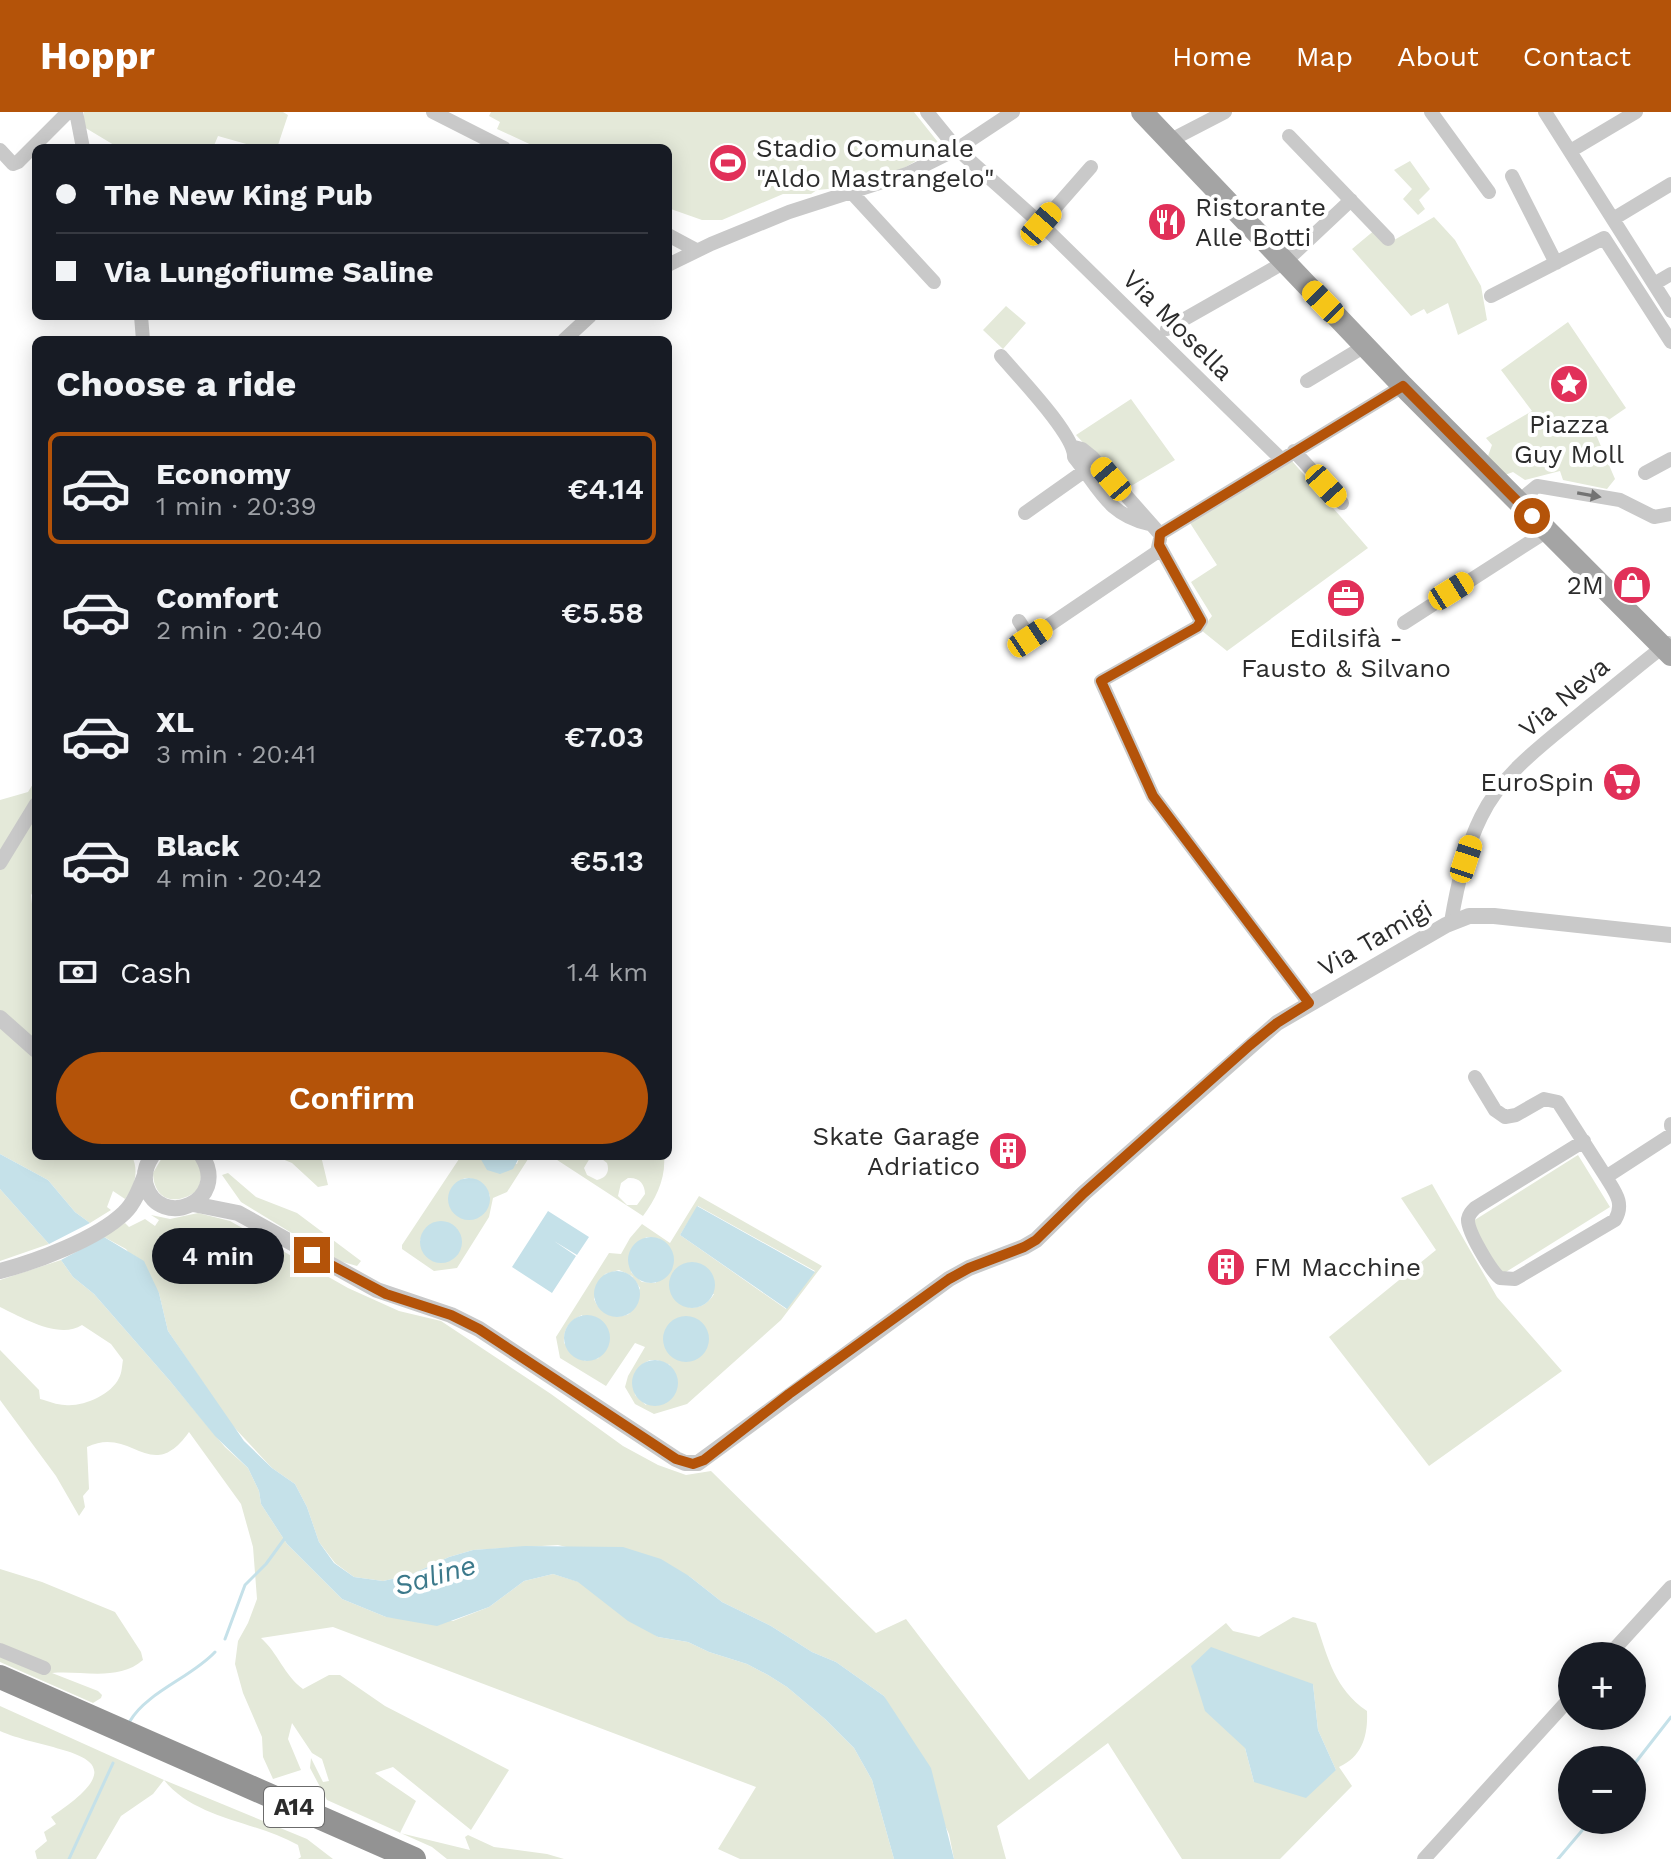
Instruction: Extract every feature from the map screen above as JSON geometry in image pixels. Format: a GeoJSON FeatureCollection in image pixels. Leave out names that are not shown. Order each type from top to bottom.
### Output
{"type":"FeatureCollection","features":[{"type":"Feature","properties":{"kind":"highway","name":"A14"},"geometry":{"type":"LineString","coordinates":[[0,1677],[80,1720],[376,1859]]}},
{"type":"Feature","properties":{"kind":"highway","name":"A14"},"geometry":{"type":"LineString","coordinates":[[0,1694],[80,1720]]}},
{"type":"Feature","properties":{"kind":"highway","name":"A14"},"geometry":{"type":"LineString","coordinates":[[172,1761],[414,1859]]}},
{"type":"Feature","properties":{"kind":"main road"},"geometry":{"type":"LineString","coordinates":[[1142,112],[1403,386],[1668,647]]}},
{"type":"Feature","properties":{"kind":"street"},"geometry":{"type":"LineString","coordinates":[[36,144],[68,112]]}},
{"type":"Feature","properties":{"kind":"street"},"geometry":{"type":"LineString","coordinates":[[76,112],[82,144]]}},
{"type":"Feature","properties":{"kind":"street"},"geometry":{"type":"LineString","coordinates":[[433,112],[496,144]]}},
{"type":"Feature","properties":{"kind":"street"},"geometry":{"type":"LineString","coordinates":[[451,112],[464,128]]}},
{"type":"Feature","properties":{"kind":"street","name":"Via Mosella"},"geometry":{"type":"LineString","coordinates":[[927,112],[957,149],[1041,224],[1281,459]]}},
{"type":"Feature","properties":{"kind":"street"},"geometry":{"type":"LineString","coordinates":[[1169,141],[1225,112]]}},
{"type":"Feature","properties":{"kind":"street"},"geometry":{"type":"LineString","coordinates":[[1431,112],[1489,192]]}},
{"type":"Feature","properties":{"kind":"street"},"geometry":{"type":"LineString","coordinates":[[1545,112],[1572,150],[1671,311]]}},
{"type":"Feature","properties":{"kind":"street"},"geometry":{"type":"LineString","coordinates":[[1572,150],[1636,112]]}},
{"type":"Feature","properties":{"kind":"street"},"geometry":{"type":"LineString","coordinates":[[672,263],[789,212],[896,179],[957,149],[1005,114]]}},
{"type":"Feature","properties":{"kind":"street"},"geometry":{"type":"LineString","coordinates":[[1289,136],[1388,239]]}},
{"type":"Feature","properties":{"kind":"street"},"geometry":{"type":"LineString","coordinates":[[0,150],[13,164],[32,148]]}},
{"type":"Feature","properties":{"kind":"street"},"geometry":{"type":"LineString","coordinates":[[1041,224],[1091,167]]}},
{"type":"Feature","properties":{"kind":"street"},"geometry":{"type":"LineString","coordinates":[[1512,176],[1556,263]]}},
{"type":"Feature","properties":{"kind":"street"},"geometry":{"type":"LineString","coordinates":[[1613,219],[1671,184]]}},
{"type":"Feature","properties":{"kind":"street"},"geometry":{"type":"LineString","coordinates":[[852,193],[934,282]]}},
{"type":"Feature","properties":{"kind":"street"},"geometry":{"type":"LineString","coordinates":[[1167,329],[1285,262],[1351,200]]}},
{"type":"Feature","properties":{"kind":"street"},"geometry":{"type":"LineString","coordinates":[[672,237],[696,250]]}},
{"type":"Feature","properties":{"kind":"street"},"geometry":{"type":"LineString","coordinates":[[1491,296],[1604,238],[1671,342]]}},
{"type":"Feature","properties":{"kind":"street"},"geometry":{"type":"LineString","coordinates":[[1654,284],[1671,274]]}},
{"type":"Feature","properties":{"kind":"street"},"geometry":{"type":"LineString","coordinates":[[568,336],[586,320]]}},
{"type":"Feature","properties":{"kind":"street"},"geometry":{"type":"LineString","coordinates":[[1307,381],[1365,346]]}},
{"type":"Feature","properties":{"kind":"street"},"geometry":{"type":"LineString","coordinates":[[1001,356],[1074,447],[1082,449],[1111,507],[1157,534],[1201,621],[1197,627],[1101,681],[1153,796],[1309,1003]]}},
{"type":"Feature","properties":{"kind":"street"},"geometry":{"type":"LineString","coordinates":[[1157,534],[1403,386]]}},
{"type":"Feature","properties":{"kind":"street"},"geometry":{"type":"LineString","coordinates":[[1294,451],[1342,503]]}},
{"type":"Feature","properties":{"kind":"street"},"geometry":{"type":"LineString","coordinates":[[1645,473],[1671,459]]}},
{"type":"Feature","properties":{"kind":"street"},"geometry":{"type":"LineString","coordinates":[[1025,513],[1091,467]]}},
{"type":"Feature","properties":{"kind":"street"},"geometry":{"type":"LineString","coordinates":[[1518,502],[1537,486],[1620,500],[1654,517],[1671,514]]}},
{"type":"Feature","properties":{"kind":"street"},"geometry":{"type":"LineString","coordinates":[[1404,623],[1547,531]]}},
{"type":"Feature","properties":{"kind":"street"},"geometry":{"type":"LineString","coordinates":[[1019,621],[1030,638],[1157,552],[1157,534]]}},
{"type":"Feature","properties":{"kind":"street","name":"Via Neva"},"geometry":{"type":"LineString","coordinates":[[1451,922],[1472,838],[1484,810],[1497,791],[1534,752],[1668,647]]}},
{"type":"Feature","properties":{"kind":"street"},"geometry":{"type":"LineString","coordinates":[[0,863],[32,811]]}},
{"type":"Feature","properties":{"kind":"street","name":"Via Tamigi"},"geometry":{"type":"LineString","coordinates":[[238,1213],[359,1281],[397,1298],[451,1315],[479,1329],[685,1463],[704,1460],[789,1394],[949,1279],[1036,1240],[1084,1193],[1277,1023],[1451,922],[1469,916],[1494,916],[1671,935]]}},
{"type":"Feature","properties":{"kind":"street"},"geometry":{"type":"LineString","coordinates":[[0,1018],[32,1046]]}},
{"type":"Feature","properties":{"kind":"street"},"geometry":{"type":"LineString","coordinates":[[1475,1077],[1495,1110],[1505,1117],[1516,1115],[1544,1099],[1556,1100],[1584,1141],[1620,1202],[1615,1220],[1515,1279],[1504,1280],[1497,1276],[1469,1228],[1470,1214],[1584,1141]]}},
{"type":"Feature","properties":{"kind":"street"},"geometry":{"type":"LineString","coordinates":[[1606,1177],[1671,1135]]}},
{"type":"Feature","properties":{"kind":"street"},"geometry":{"type":"LineString","coordinates":[[193,1204],[207,1187],[206,1163]]}},
{"type":"Feature","properties":{"kind":"street"},"geometry":{"type":"LineString","coordinates":[[206,1163],[238,1213]]}},
{"type":"Feature","properties":{"kind":"street"},"geometry":{"type":"LineString","coordinates":[[146,1165],[152,1197],[165,1206]]}},
{"type":"Feature","properties":{"kind":"street"},"geometry":{"type":"LineString","coordinates":[[129,1211],[146,1165]]}},
{"type":"Feature","properties":{"kind":"street"},"geometry":{"type":"LineString","coordinates":[[0,1271],[58,1251],[129,1211],[165,1206],[179,1208],[193,1204],[238,1213]]}},
{"type":"Feature","properties":{"kind":"street"},"geometry":{"type":"LineString","coordinates":[[1621,1642],[1671,1587]]}},
{"type":"Feature","properties":{"kind":"street"},"geometry":{"type":"LineString","coordinates":[[0,1650],[44,1668]]}},
{"type":"Feature","properties":{"kind":"street"},"geometry":{"type":"LineString","coordinates":[[1424,1859],[1558,1711]]}},
{"type":"Feature","properties":{"kind":"green space"},"geometry":{"type":"Polygon","coordinates":[[[84,112],[283,112],[288,115],[278,144],[246,144],[218,136],[215,144],[112,144],[84,127],[84,112]]]}},
{"type":"Feature","properties":{"kind":"green space","name":"Stadio Comunale \"Aldo Mastrangelo\""},"geometry":{"type":"Polygon","coordinates":[[[491,112],[914,112],[941,146],[894,174],[839,188],[817,190],[811,194],[783,194],[722,220],[702,220],[672,209],[672,144],[529,144],[497,129],[500,122],[489,116],[491,112]]]}},
{"type":"Feature","properties":{"kind":"green space"},"geometry":{"type":"Polygon","coordinates":[[[1410,161],[1430,189],[1419,200],[1425,209],[1418,215],[1403,199],[1412,189],[1394,170],[1410,161]]]}},
{"type":"Feature","properties":{"kind":"green space"},"geometry":{"type":"Polygon","coordinates":[[[1434,217],[1455,240],[1481,286],[1487,320],[1458,335],[1448,303],[1427,314],[1424,309],[1411,316],[1352,249],[1376,229],[1389,243],[1434,217]]]}},
{"type":"Feature","properties":{"kind":"green space"},"geometry":{"type":"Polygon","coordinates":[[[1006,306],[1026,323],[1003,349],[983,330],[1006,306]]]}},
{"type":"Feature","properties":{"kind":"green space"},"geometry":{"type":"Polygon","coordinates":[[[1568,322],[1626,408],[1594,430],[1615,479],[1607,489],[1563,480],[1560,471],[1525,480],[1513,472],[1505,475],[1488,456],[1492,445],[1486,438],[1532,411],[1501,370],[1568,322]]]}},
{"type":"Feature","properties":{"kind":"green space"},"geometry":{"type":"Polygon","coordinates":[[[1131,399],[1175,460],[1126,489],[1076,435],[1131,399]]]}},
{"type":"Feature","properties":{"kind":"green space"},"geometry":{"type":"Polygon","coordinates":[[[1292,461],[1368,548],[1227,651],[1201,630],[1212,616],[1191,582],[1217,565],[1190,523],[1292,461]]]}},
{"type":"Feature","properties":{"kind":"green space"},"geometry":{"type":"Polygon","coordinates":[[[32,786],[32,1160],[133,1160],[135,1167],[133,1184],[125,1199],[113,1191],[107,1207],[111,1210],[90,1223],[75,1212],[48,1180],[0,1154],[0,800],[28,792],[32,786]]]}},
{"type":"Feature","properties":{"kind":"green space"},"geometry":{"type":"Polygon","coordinates":[[[1578,1155],[1610,1207],[1501,1275],[1470,1223],[1578,1155]]]}},
{"type":"Feature","properties":{"kind":"green space"},"geometry":{"type":"Polygon","coordinates":[[[161,1160],[196,1160],[201,1175],[199,1189],[184,1198],[169,1199],[158,1191],[153,1173],[161,1160]]]}},
{"type":"Feature","properties":{"kind":"green space"},"geometry":{"type":"Polygon","coordinates":[[[285,1160],[322,1160],[328,1185],[318,1187],[285,1160]]]}},
{"type":"Feature","properties":{"kind":"green space"},"geometry":{"type":"Polygon","coordinates":[[[458,1160],[517,1164],[518,1160],[527,1160],[507,1192],[493,1198],[489,1217],[457,1268],[434,1271],[402,1249],[458,1160]],[[474,1179],[459,1181],[457,1215],[470,1219],[490,1196],[481,1182],[474,1179]],[[437,1222],[425,1229],[420,1241],[435,1262],[449,1260],[458,1253],[461,1241],[456,1228],[437,1222]]]}},
{"type":"Feature","properties":{"kind":"green space"},"geometry":{"type":"Polygon","coordinates":[[[557,1160],[589,1160],[584,1168],[587,1175],[597,1180],[603,1178],[608,1169],[603,1160],[664,1160],[659,1188],[643,1216],[557,1160]],[[632,1178],[621,1183],[618,1196],[627,1205],[637,1205],[645,1194],[644,1187],[632,1178]]]}},
{"type":"Feature","properties":{"kind":"green space"},"geometry":{"type":"Polygon","coordinates":[[[228,1173],[256,1197],[297,1213],[361,1261],[357,1266],[336,1260],[241,1202],[222,1175],[228,1173]]]}},
{"type":"Feature","properties":{"kind":"green space"},"geometry":{"type":"Polygon","coordinates":[[[1432,1184],[1497,1297],[1562,1371],[1429,1466],[1329,1337],[1436,1250],[1401,1198],[1432,1184]]]}},
{"type":"Feature","properties":{"kind":"green space"},"geometry":{"type":"Polygon","coordinates":[[[0,1189],[49,1244],[0,1261],[0,1189]]]}},
{"type":"Feature","properties":{"kind":"green space"},"geometry":{"type":"Polygon","coordinates":[[[699,1196],[822,1266],[781,1320],[687,1404],[654,1414],[635,1404],[625,1387],[645,1347],[635,1343],[606,1386],[560,1358],[556,1337],[609,1253],[621,1254],[642,1224],[670,1243],[699,1196]],[[698,1206],[680,1235],[786,1309],[815,1271],[698,1206]],[[646,1237],[631,1272],[642,1282],[656,1283],[660,1239],[646,1237]],[[619,1270],[605,1274],[594,1299],[604,1312],[623,1316],[629,1314],[640,1288],[632,1276],[619,1270]],[[670,1290],[685,1306],[697,1307],[714,1294],[670,1290]],[[582,1315],[566,1330],[564,1343],[585,1361],[599,1358],[582,1315]],[[650,1360],[640,1367],[635,1379],[635,1395],[646,1405],[670,1365],[650,1360]]]}},
{"type":"Feature","properties":{"kind":"green space"},"geometry":{"type":"Polygon","coordinates":[[[198,1213],[230,1221],[348,1288],[399,1311],[441,1321],[623,1446],[658,1465],[686,1475],[711,1471],[876,1633],[906,1619],[1029,1780],[1226,1623],[1233,1631],[1259,1637],[1293,1617],[1316,1623],[1340,1683],[1367,1711],[1359,1751],[1339,1767],[1352,1786],[1280,1859],[1182,1859],[1108,1743],[997,1826],[1006,1859],[954,1859],[949,1834],[884,1696],[836,1662],[722,1602],[689,1576],[558,1545],[473,1550],[410,1575],[383,1581],[354,1577],[335,1563],[319,1542],[295,1484],[272,1468],[231,1424],[168,1331],[159,1293],[126,1249],[104,1237],[125,1223],[129,1227],[145,1219],[155,1226],[159,1220],[151,1215],[170,1219],[198,1213]],[[1313,1684],[1245,1748],[1254,1782],[1336,1770],[1318,1730],[1313,1684]]]}},
{"type":"Feature","properties":{"kind":"green space"},"geometry":{"type":"Polygon","coordinates":[[[61,1260],[225,1447],[248,1468],[259,1491],[261,1504],[287,1544],[342,1599],[386,1617],[453,1621],[489,1607],[524,1581],[553,1574],[579,1582],[658,1637],[688,1642],[768,1675],[825,1719],[854,1748],[872,1780],[894,1859],[740,1859],[718,1849],[756,1787],[333,1627],[261,1638],[303,1689],[329,1675],[340,1675],[385,1706],[509,1770],[471,1830],[393,1767],[375,1773],[416,1801],[400,1833],[327,1800],[310,1768],[311,1758],[323,1782],[329,1781],[322,1759],[312,1753],[292,1723],[288,1739],[301,1770],[273,1779],[263,1757],[262,1737],[243,1693],[235,1664],[238,1641],[257,1599],[253,1547],[241,1504],[189,1432],[176,1447],[163,1454],[152,1455],[117,1443],[103,1442],[87,1447],[89,1489],[83,1496],[85,1507],[79,1516],[56,1476],[0,1400],[0,1350],[39,1390],[40,1399],[59,1404],[80,1404],[96,1399],[110,1390],[120,1376],[123,1360],[111,1344],[82,1325],[73,1329],[51,1329],[0,1307],[0,1280],[61,1260]]]}},
{"type":"Feature","properties":{"kind":"green space"},"geometry":{"type":"Polygon","coordinates":[[[0,1569],[42,1582],[115,1612],[143,1660],[133,1667],[111,1673],[52,1673],[98,1691],[101,1698],[93,1703],[0,1662],[0,1569]]]}},
{"type":"Feature","properties":{"kind":"green space"},"geometry":{"type":"Polygon","coordinates":[[[0,1706],[164,1780],[153,1794],[121,1816],[96,1859],[37,1859],[35,1851],[47,1841],[44,1832],[56,1824],[51,1817],[80,1795],[93,1779],[93,1766],[66,1751],[0,1731],[0,1706]]]}},
{"type":"Feature","properties":{"kind":"green space"},"geometry":{"type":"Polygon","coordinates":[[[164,1780],[307,1839],[333,1859],[298,1859],[301,1857],[298,1845],[192,1803],[164,1780]]]}},
{"type":"Feature","properties":{"kind":"green space"},"geometry":{"type":"Polygon","coordinates":[[[402,1833],[470,1850],[465,1837],[468,1835],[494,1847],[564,1859],[447,1859],[432,1847],[402,1833]]]}},
{"type":"Feature","properties":{"kind":"water"},"geometry":{"type":"Polygon","coordinates":[[[0,1154],[48,1180],[75,1212],[90,1223],[49,1244],[0,1189],[0,1154]]]}},
{"type":"Feature","properties":{"kind":"water"},"geometry":{"type":"Polygon","coordinates":[[[481,1160],[518,1160],[513,1169],[500,1174],[487,1170],[481,1160]]]}},
{"type":"Feature","properties":{"kind":"water"},"geometry":{"type":"Polygon","coordinates":[[[469,1178],[484,1184],[490,1199],[484,1214],[469,1220],[454,1214],[448,1199],[454,1184],[469,1178]]]}},
{"type":"Feature","properties":{"kind":"water"},"geometry":{"type":"Polygon","coordinates":[[[697,1206],[815,1272],[787,1309],[680,1235],[697,1206]]]}},
{"type":"Feature","properties":{"kind":"water"},"geometry":{"type":"Polygon","coordinates":[[[548,1211],[589,1237],[577,1255],[554,1241],[576,1256],[552,1293],[512,1267],[548,1211]]]}},
{"type":"Feature","properties":{"kind":"water"},"geometry":{"type":"Polygon","coordinates":[[[441,1221],[456,1227],[462,1242],[456,1257],[441,1263],[426,1257],[420,1242],[426,1227],[441,1221]]]}},
{"type":"Feature","properties":{"kind":"water","name":"Saline"},"geometry":{"type":"Polygon","coordinates":[[[104,1237],[144,1261],[159,1293],[168,1331],[244,1441],[272,1468],[295,1484],[319,1542],[334,1563],[354,1577],[383,1581],[410,1575],[473,1550],[525,1546],[623,1547],[661,1559],[722,1602],[836,1662],[884,1696],[931,1768],[954,1859],[894,1859],[872,1780],[854,1748],[787,1687],[747,1664],[688,1642],[658,1637],[628,1621],[578,1582],[553,1574],[524,1581],[489,1607],[437,1626],[386,1617],[342,1599],[287,1544],[261,1504],[259,1491],[248,1468],[215,1436],[94,1294],[73,1277],[61,1260],[104,1237]]]}},
{"type":"Feature","properties":{"kind":"water"},"geometry":{"type":"Polygon","coordinates":[[[651,1237],[660,1238],[667,1244],[673,1251],[673,1269],[667,1276],[660,1282],[651,1283],[642,1282],[635,1276],[629,1269],[628,1260],[629,1251],[635,1244],[642,1238],[651,1237]]]}},
{"type":"Feature","properties":{"kind":"water"},"geometry":{"type":"Polygon","coordinates":[[[692,1262],[708,1269],[715,1285],[708,1301],[692,1308],[676,1301],[669,1285],[676,1269],[692,1262]]]}},
{"type":"Feature","properties":{"kind":"water"},"geometry":{"type":"Polygon","coordinates":[[[617,1271],[626,1272],[633,1278],[639,1285],[639,1303],[633,1310],[626,1316],[617,1317],[608,1316],[601,1310],[595,1303],[594,1294],[595,1285],[601,1278],[608,1272],[617,1271]]]}},
{"type":"Feature","properties":{"kind":"water"},"geometry":{"type":"Polygon","coordinates":[[[587,1315],[596,1316],[603,1322],[609,1329],[609,1347],[603,1354],[596,1360],[587,1361],[578,1360],[571,1354],[565,1347],[564,1338],[565,1329],[571,1322],[578,1316],[587,1315]]]}},
{"type":"Feature","properties":{"kind":"water"},"geometry":{"type":"Polygon","coordinates":[[[686,1316],[695,1317],[702,1323],[708,1330],[708,1348],[702,1355],[695,1361],[686,1362],[677,1361],[670,1355],[664,1348],[663,1339],[664,1330],[670,1323],[677,1317],[686,1316]]]}},
{"type":"Feature","properties":{"kind":"water"},"geometry":{"type":"Polygon","coordinates":[[[655,1360],[664,1361],[671,1367],[677,1374],[677,1392],[671,1399],[664,1405],[655,1406],[646,1405],[639,1399],[633,1392],[632,1383],[633,1374],[639,1367],[646,1361],[655,1360]]]}},
{"type":"Feature","properties":{"kind":"water"},"geometry":{"type":"Polygon","coordinates":[[[1211,1647],[1313,1684],[1318,1730],[1336,1770],[1306,1798],[1254,1782],[1245,1748],[1205,1711],[1191,1666],[1211,1647]]]}},
{"type":"Feature","properties":{"kind":"waterway"},"geometry":{"type":"LineString","coordinates":[[225,1639],[245,1585],[285,1538]]}},
{"type":"Feature","properties":{"kind":"waterway"},"geometry":{"type":"LineString","coordinates":[[130,1721],[158,1693],[215,1652]]}},
{"type":"Feature","properties":{"kind":"waterway"},"geometry":{"type":"LineString","coordinates":[[1646,1749],[1671,1717]]}},
{"type":"Feature","properties":{"kind":"waterway"},"geometry":{"type":"LineString","coordinates":[[69,1859],[113,1763]]}},
{"type":"Feature","properties":{"kind":"waterway"},"geometry":{"type":"LineString","coordinates":[[1558,1859],[1579,1834]]}},
{"type":"Feature","properties":{"kind":"place","name":"Stadio Comunale \"Aldo Mastrangelo\""},"geometry":{"type":"Point","coordinates":[728,163]}},
{"type":"Feature","properties":{"kind":"place","name":"Ristorante Alle Botti"},"geometry":{"type":"Point","coordinates":[1167,222]}},
{"type":"Feature","properties":{"kind":"place","name":"Piazza Guy Moll"},"geometry":{"type":"Point","coordinates":[1569,384]}},
{"type":"Feature","properties":{"kind":"place","name":"2M"},"geometry":{"type":"Point","coordinates":[1632,585]}},
{"type":"Feature","properties":{"kind":"place","name":"Edilsifà - Fausto & Silvano"},"geometry":{"type":"Point","coordinates":[1346,598]}},
{"type":"Feature","properties":{"kind":"place","name":"EuroSpin"},"geometry":{"type":"Point","coordinates":[1622,782]}},
{"type":"Feature","properties":{"kind":"place","name":"Skate Garage Adriatico"},"geometry":{"type":"Point","coordinates":[1008,1151]}},
{"type":"Feature","properties":{"kind":"place","name":"FM Macchine"},"geometry":{"type":"Point","coordinates":[1226,1267]}},
{"type":"Feature","properties":{"kind":"route"},"geometry":{"type":"LineString","coordinates":[[312,1255],[386,1294],[451,1315],[479,1329],[676,1459],[693,1464],[704,1460],[789,1394],[949,1279],[1036,1240],[1084,1193],[1250,1045],[1309,1003],[1153,796],[1101,681],[1197,627],[1201,621],[1159,545],[1160,534],[1403,386],[1532,516]]}}]}
